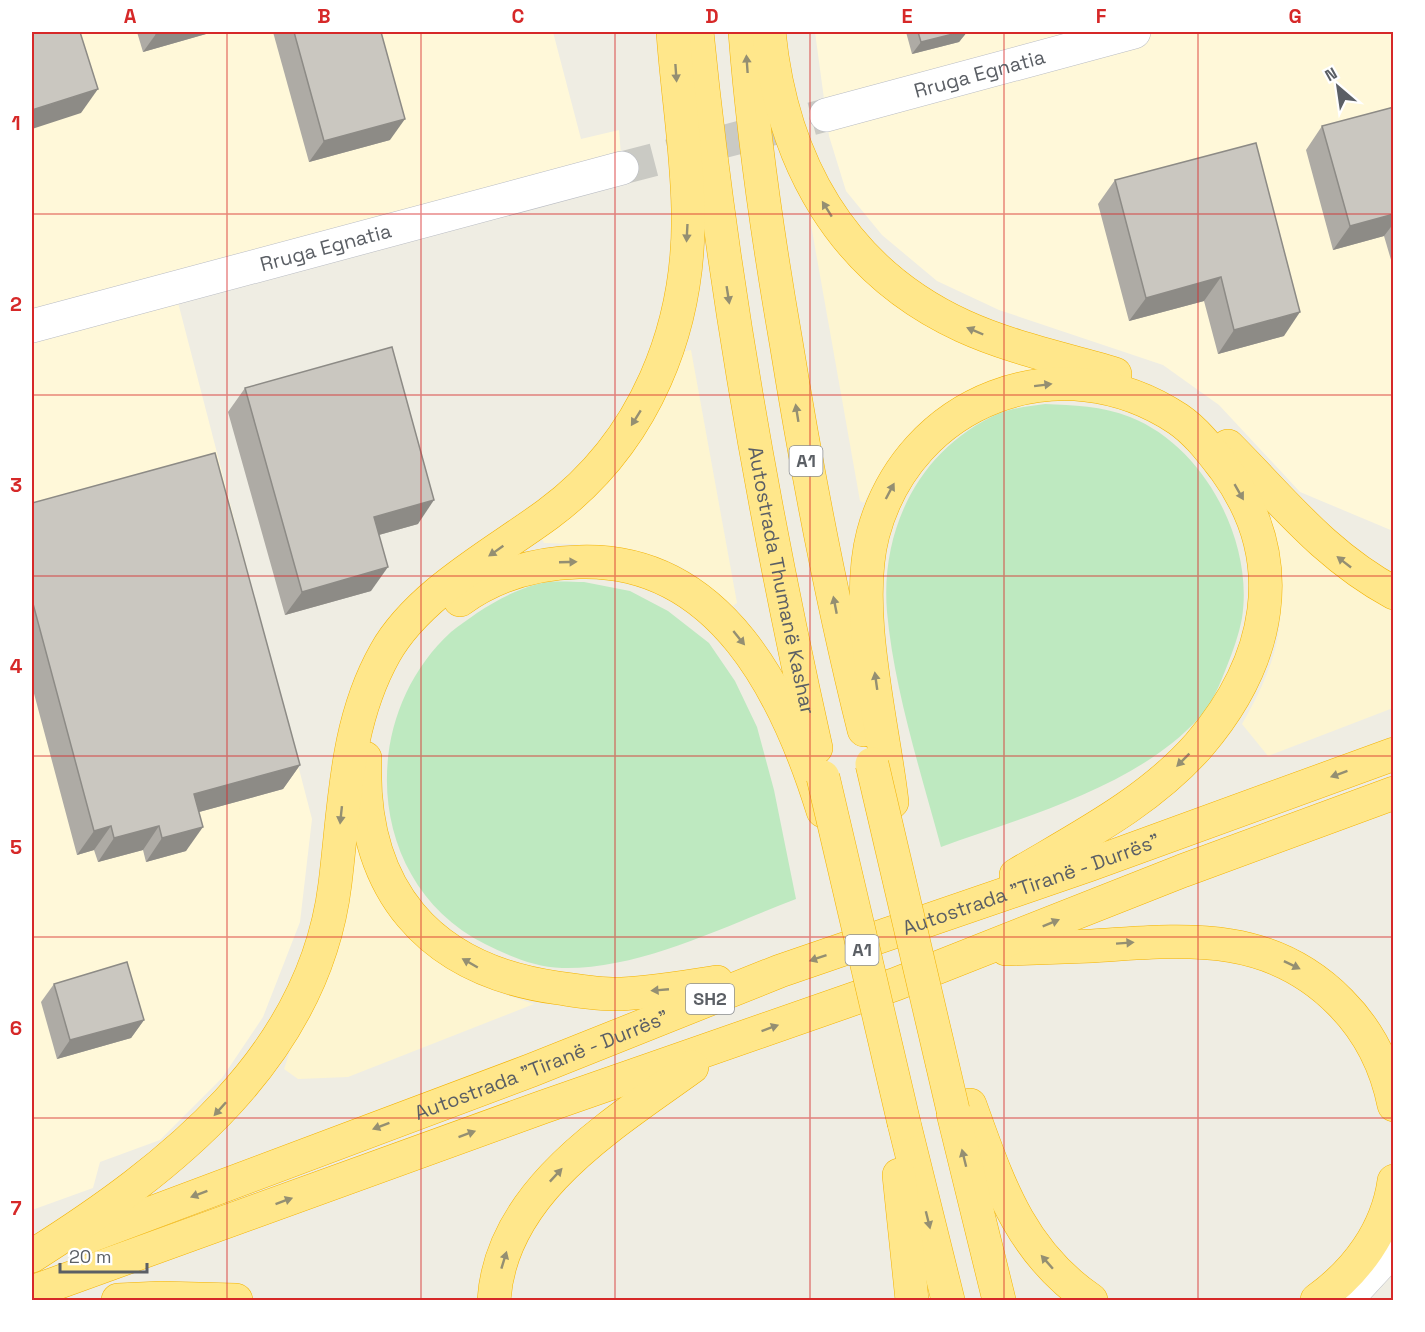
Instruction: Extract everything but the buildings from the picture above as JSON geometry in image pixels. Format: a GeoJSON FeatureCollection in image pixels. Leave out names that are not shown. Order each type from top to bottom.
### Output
{"type":"FeatureCollection","features":[{"type":"Feature","properties":{"kind":"highway"},"geometry":{"type":"LineString","coordinates":[[32,1257],[100,1213],[164,1163],[216,1114],[258,1066],[284,1029],[308,987],[322,947],[335,887],[351,742],[372,679],[387,650],[407,624],[438,595],[570,496],[621,442],[642,409],[659,376],[673,337],[682,294],[686,256],[688,211],[673,32]]}},
{"type":"Feature","properties":{"kind":"highway","name":"Autostrada Thumanë Kashar"},"geometry":{"type":"LineString","coordinates":[[697,32],[726,282],[741,373],[818,778],[855,916],[898,1124]]}},
{"type":"Feature","properties":{"kind":"highway","name":"A1"},"geometry":{"type":"LineString","coordinates":[[745,32],[758,155],[802,439],[844,649],[880,762],[904,902],[915,949],[961,1107]]}},
{"type":"Feature","properties":{"kind":"highway"},"geometry":{"type":"LineString","coordinates":[[769,32],[784,117],[806,174],[838,226],[874,266],[931,310],[962,326],[1011,344],[1122,376],[1154,388],[1183,405],[1212,428],[1309,532],[1362,576],[1394,593]]}},
{"type":"Feature","properties":{"kind":"highway"},"geometry":{"type":"LineString","coordinates":[[880,762],[866,615],[866,568],[873,534],[884,502],[897,476],[919,448],[942,426],[967,408],[990,397],[1049,384],[1082,385],[1118,392],[1149,403],[1180,420],[1208,446],[1244,500],[1255,523],[1261,553],[1265,601],[1262,626],[1256,652],[1241,686],[1197,746],[1168,776],[1100,827],[960,909]]}},
{"type":"Feature","properties":{"kind":"highway"},"geometry":{"type":"LineString","coordinates":[[780,971],[678,989],[620,994],[524,984],[482,970],[439,945],[426,932],[405,910],[382,869],[368,825],[364,785],[366,749],[375,712],[389,678],[412,644],[442,613],[476,588],[512,572],[549,563],[586,561],[622,565],[650,572],[686,589],[716,610],[741,640],[766,676],[818,778]]}},
{"type":"Feature","properties":{"kind":"highway","name":"Autostrada \"Tiranë - Durrës\""},"geometry":{"type":"LineString","coordinates":[[32,1257],[532,1070],[780,971],[1089,865],[1394,754]]}},
{"type":"Feature","properties":{"kind":"highway","name":"Autostrada \"Tiranë - Durrës\""},"geometry":{"type":"LineString","coordinates":[[32,1292],[723,1045],[982,950],[1182,871],[1394,793]]}},
{"type":"Feature","properties":{"kind":"highway"},"geometry":{"type":"LineString","coordinates":[[982,950],[1164,941],[1237,945],[1271,955],[1304,971],[1353,1015],[1377,1052],[1390,1085],[1394,1105]]}},
{"type":"Feature","properties":{"kind":"highway"},"geometry":{"type":"LineString","coordinates":[[495,1300],[505,1254],[519,1221],[542,1191],[570,1161],[614,1123],[723,1045]]}},
{"type":"Feature","properties":{"kind":"highway"},"geometry":{"type":"LineString","coordinates":[[961,1107],[999,1300]]}},
{"type":"Feature","properties":{"kind":"highway"},"geometry":{"type":"LineString","coordinates":[[961,1107],[1010,1210],[1048,1264],[1091,1300]]}},
{"type":"Feature","properties":{"kind":"highway"},"geometry":{"type":"LineString","coordinates":[[898,1124],[912,1300]]}},
{"type":"Feature","properties":{"kind":"highway"},"geometry":{"type":"LineString","coordinates":[[898,1124],[948,1300]]}},
{"type":"Feature","properties":{"kind":"highway"},"geometry":{"type":"LineString","coordinates":[[1317,1300],[1340,1283],[1361,1259],[1380,1227],[1394,1181]]}},
{"type":"Feature","properties":{"kind":"highway"},"geometry":{"type":"LineString","coordinates":[[118,1300],[236,1300]]}},
{"type":"Feature","properties":{"kind":"main road","name":"Rruga Egnatia"},"geometry":{"type":"LineString","coordinates":[[826,115],[1134,32]]}},
{"type":"Feature","properties":{"kind":"main road","name":"Rruga Egnatia"},"geometry":{"type":"LineString","coordinates":[[32,326],[622,168]]}},
{"type":"Feature","properties":{"kind":"main road"},"geometry":{"type":"LineString","coordinates":[[1346,1300],[1384,1259],[1394,1242]]}},
{"type":"Feature","properties":{"kind":"shaded area"},"geometry":{"type":"Polygon","coordinates":[[[32,32],[553,32],[581,139],[619,130],[622,168],[174,287],[312,819],[300,922],[263,1017],[222,1078],[160,1140],[100,1162],[93,1188],[32,1210],[32,32]]]}},
{"type":"Feature","properties":{"kind":"shaded area"},"geometry":{"type":"Polygon","coordinates":[[[815,32],[1393,32],[1393,531],[1300,492],[1219,405],[1163,365],[999,310],[937,281],[882,235],[846,191],[829,136],[815,32]]]}},
{"type":"Feature","properties":{"kind":"green space"},"geometry":{"type":"Polygon","coordinates":[[[1045,404],[1098,408],[1130,417],[1157,431],[1180,450],[1201,473],[1218,500],[1231,528],[1240,558],[1244,588],[1241,624],[1212,700],[1199,718],[1173,742],[1144,763],[1078,797],[941,847],[909,731],[896,671],[887,612],[887,580],[891,550],[899,521],[911,493],[928,468],[948,446],[972,428],[1000,413],[1045,404]]]}},
{"type":"Feature","properties":{"kind":"green space"},"geometry":{"type":"Polygon","coordinates":[[[549,582],[584,582],[630,591],[668,611],[709,643],[735,681],[757,727],[774,790],[796,899],[651,954],[591,967],[562,968],[542,966],[522,960],[485,944],[445,917],[416,882],[397,842],[388,798],[389,753],[400,709],[420,668],[451,632],[491,604],[522,589],[549,582]]]}},
{"type":"Feature","properties":{"kind":"sand"},"geometry":{"type":"Polygon","coordinates":[[[810,219],[817,219],[1036,366],[1037,372],[979,386],[954,398],[933,413],[895,452],[864,503],[860,501],[810,219]]]}},
{"type":"Feature","properties":{"kind":"sand"},"geometry":{"type":"Polygon","coordinates":[[[691,350],[737,603],[733,606],[695,575],[665,560],[631,550],[580,544],[544,543],[541,537],[671,384],[685,351],[691,350]]]}},
{"type":"Feature","properties":{"kind":"sand"},"geometry":{"type":"Polygon","coordinates":[[[1273,517],[1393,609],[1393,708],[1268,756],[1242,724],[1257,697],[1278,638],[1279,596],[1269,519],[1273,517]]]}},
{"type":"Feature","properties":{"kind":"sand"},"geometry":{"type":"Polygon","coordinates":[[[358,842],[369,878],[377,894],[399,924],[427,951],[457,974],[472,982],[534,1004],[348,1077],[298,1079],[284,1069],[292,1045],[311,1011],[354,849],[358,842]]]}},
{"type":"Feature","properties":{"kind":"tunnel"},"geometry":{"type":"LineString","coordinates":[[622,168],[826,115]]}}]}
